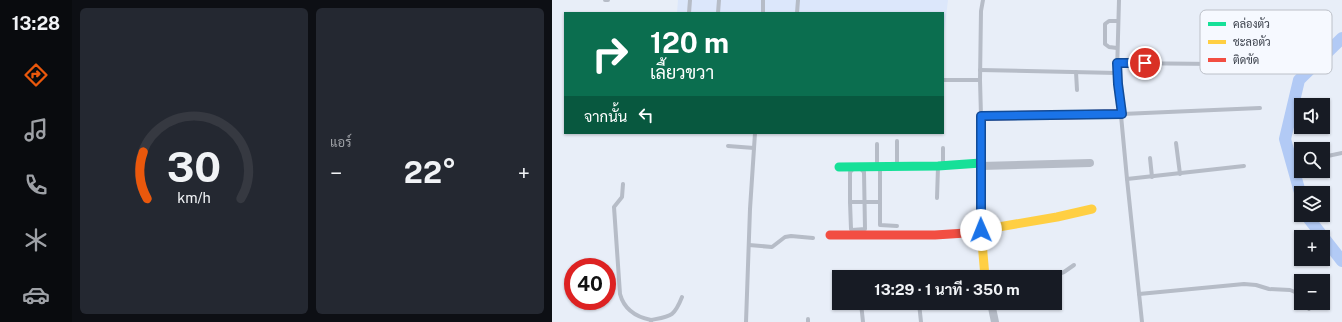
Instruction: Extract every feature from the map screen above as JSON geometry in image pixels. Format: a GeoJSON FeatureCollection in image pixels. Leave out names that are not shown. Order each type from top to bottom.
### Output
{"type":"FeatureCollection","features":[{"type":"Feature","properties":{"kind":"street"},"geometry":{"type":"LineString","coordinates":[[984,270],[981,231],[981,116],[1122,114]]}},
{"type":"Feature","properties":{"kind":"street"},"geometry":{"type":"LineString","coordinates":[[839,167],[1090,163]]}},
{"type":"Feature","properties":{"kind":"street"},"geometry":{"type":"LineString","coordinates":[[830,235],[934,235],[981,231],[1092,209]]}},
{"type":"Feature","properties":{"kind":"street"},"geometry":{"type":"LineString","coordinates":[[992,310],[995,322]]}},
{"type":"Feature","properties":{"kind":"lane"},"geometry":{"type":"LineString","coordinates":[[688,12],[690,0]]}},
{"type":"Feature","properties":{"kind":"lane"},"geometry":{"type":"LineString","coordinates":[[718,12],[720,0]]}},
{"type":"Feature","properties":{"kind":"lane"},"geometry":{"type":"LineString","coordinates":[[762,12],[763,0]]}},
{"type":"Feature","properties":{"kind":"lane"},"geometry":{"type":"LineString","coordinates":[[797,12],[798,0]]}},
{"type":"Feature","properties":{"kind":"lane"},"geometry":{"type":"LineString","coordinates":[[981,116],[981,11],[983,0]]}},
{"type":"Feature","properties":{"kind":"lane"},"geometry":{"type":"LineString","coordinates":[[1119,0],[1117,72],[1142,322]]}},
{"type":"Feature","properties":{"kind":"lane"},"geometry":{"type":"LineString","coordinates":[[1118,21],[1109,21],[1105,24],[1105,44],[1109,47],[1118,48]]}},
{"type":"Feature","properties":{"kind":"lane"},"geometry":{"type":"LineString","coordinates":[[1117,63],[1200,64]]}},
{"type":"Feature","properties":{"kind":"lane"},"geometry":{"type":"LineString","coordinates":[[980,70],[1117,72]]}},
{"type":"Feature","properties":{"kind":"lane"},"geometry":{"type":"LineString","coordinates":[[1076,72],[1077,90]]}},
{"type":"Feature","properties":{"kind":"lane"},"geometry":{"type":"LineString","coordinates":[[944,80],[980,80]]}},
{"type":"Feature","properties":{"kind":"lane"},"geometry":{"type":"LineString","coordinates":[[1122,114],[1260,108]]}},
{"type":"Feature","properties":{"kind":"lane"},"geometry":{"type":"LineString","coordinates":[[746,322],[750,209],[755,134]]}},
{"type":"Feature","properties":{"kind":"lane"},"geometry":{"type":"LineString","coordinates":[[897,141],[897,167]]}},
{"type":"Feature","properties":{"kind":"lane"},"geometry":{"type":"LineString","coordinates":[[1176,143],[1180,174]]}},
{"type":"Feature","properties":{"kind":"lane"},"geometry":{"type":"LineString","coordinates":[[877,144],[880,225],[897,226]]}},
{"type":"Feature","properties":{"kind":"lane"},"geometry":{"type":"LineString","coordinates":[[728,146],[754,148]]}},
{"type":"Feature","properties":{"kind":"lane"},"geometry":{"type":"LineString","coordinates":[[936,198],[942,148]]}},
{"type":"Feature","properties":{"kind":"lane"},"geometry":{"type":"LineString","coordinates":[[1330,156],[1342,154]]}},
{"type":"Feature","properties":{"kind":"lane"},"geometry":{"type":"LineString","coordinates":[[1150,158],[1152,177]]}},
{"type":"Feature","properties":{"kind":"lane"},"geometry":{"type":"LineString","coordinates":[[1127,179],[1244,166]]}},
{"type":"Feature","properties":{"kind":"lane"},"geometry":{"type":"LineString","coordinates":[[862,169],[864,172],[865,229],[851,229],[850,202],[851,171],[862,169]]}},
{"type":"Feature","properties":{"kind":"lane"},"geometry":{"type":"LineString","coordinates":[[623,184],[622,197],[614,207],[620,294],[623,303],[640,318],[651,321],[672,314],[677,309],[682,297]]}},
{"type":"Feature","properties":{"kind":"lane"},"geometry":{"type":"LineString","coordinates":[[850,202],[880,202]]}},
{"type":"Feature","properties":{"kind":"lane"},"geometry":{"type":"LineString","coordinates":[[749,245],[768,248],[782,238],[790,236],[813,238]]}},
{"type":"Feature","properties":{"kind":"lane"},"geometry":{"type":"LineString","coordinates":[[1062,273],[1074,265]]}},
{"type":"Feature","properties":{"kind":"lane"},"geometry":{"type":"LineString","coordinates":[[1139,294],[1244,284],[1294,292]]}},
{"type":"Feature","properties":{"kind":"lane"},"geometry":{"type":"LineString","coordinates":[[862,310],[863,322]]}},
{"type":"Feature","properties":{"kind":"lane"},"geometry":{"type":"LineString","coordinates":[[920,310],[921,322]]}},
{"type":"Feature","properties":{"kind":"shaded area"},"geometry":{"type":"Polygon","coordinates":[[[678,0],[948,0],[944,34],[944,12],[677,12],[678,0]]]}},
{"type":"Feature","properties":{"kind":"waterway"},"geometry":{"type":"LineString","coordinates":[[1332,48],[1342,38]]}},
{"type":"Feature","properties":{"kind":"waterway"},"geometry":{"type":"LineString","coordinates":[[1298,186],[1285,139],[1299,80],[1305,74]]}},
{"type":"Feature","properties":{"kind":"waterway"},"geometry":{"type":"LineString","coordinates":[[1311,222],[1342,261]]}},
{"type":"Feature","properties":{"kind":"traffic: fast"},"geometry":{"type":"LineString","coordinates":[[839,167],[938,166],[981,163]]}},
{"type":"Feature","properties":{"kind":"traffic: slow"},"geometry":{"type":"LineString","coordinates":[[981,119],[981,230],[984,270]]}},
{"type":"Feature","properties":{"kind":"traffic: slow"},"geometry":{"type":"LineString","coordinates":[[981,230],[1057,217],[1092,209]]}},
{"type":"Feature","properties":{"kind":"traffic: jam"},"geometry":{"type":"LineString","coordinates":[[981,119],[981,116],[1121,114]]}},
{"type":"Feature","properties":{"kind":"traffic: jam"},"geometry":{"type":"LineString","coordinates":[[830,235],[935,235],[981,232]]}},
{"type":"Feature","properties":{"kind":"route"},"geometry":{"type":"LineString","coordinates":[[981,230],[981,116],[1122,114],[1117,63],[1145,63]]}}]}
